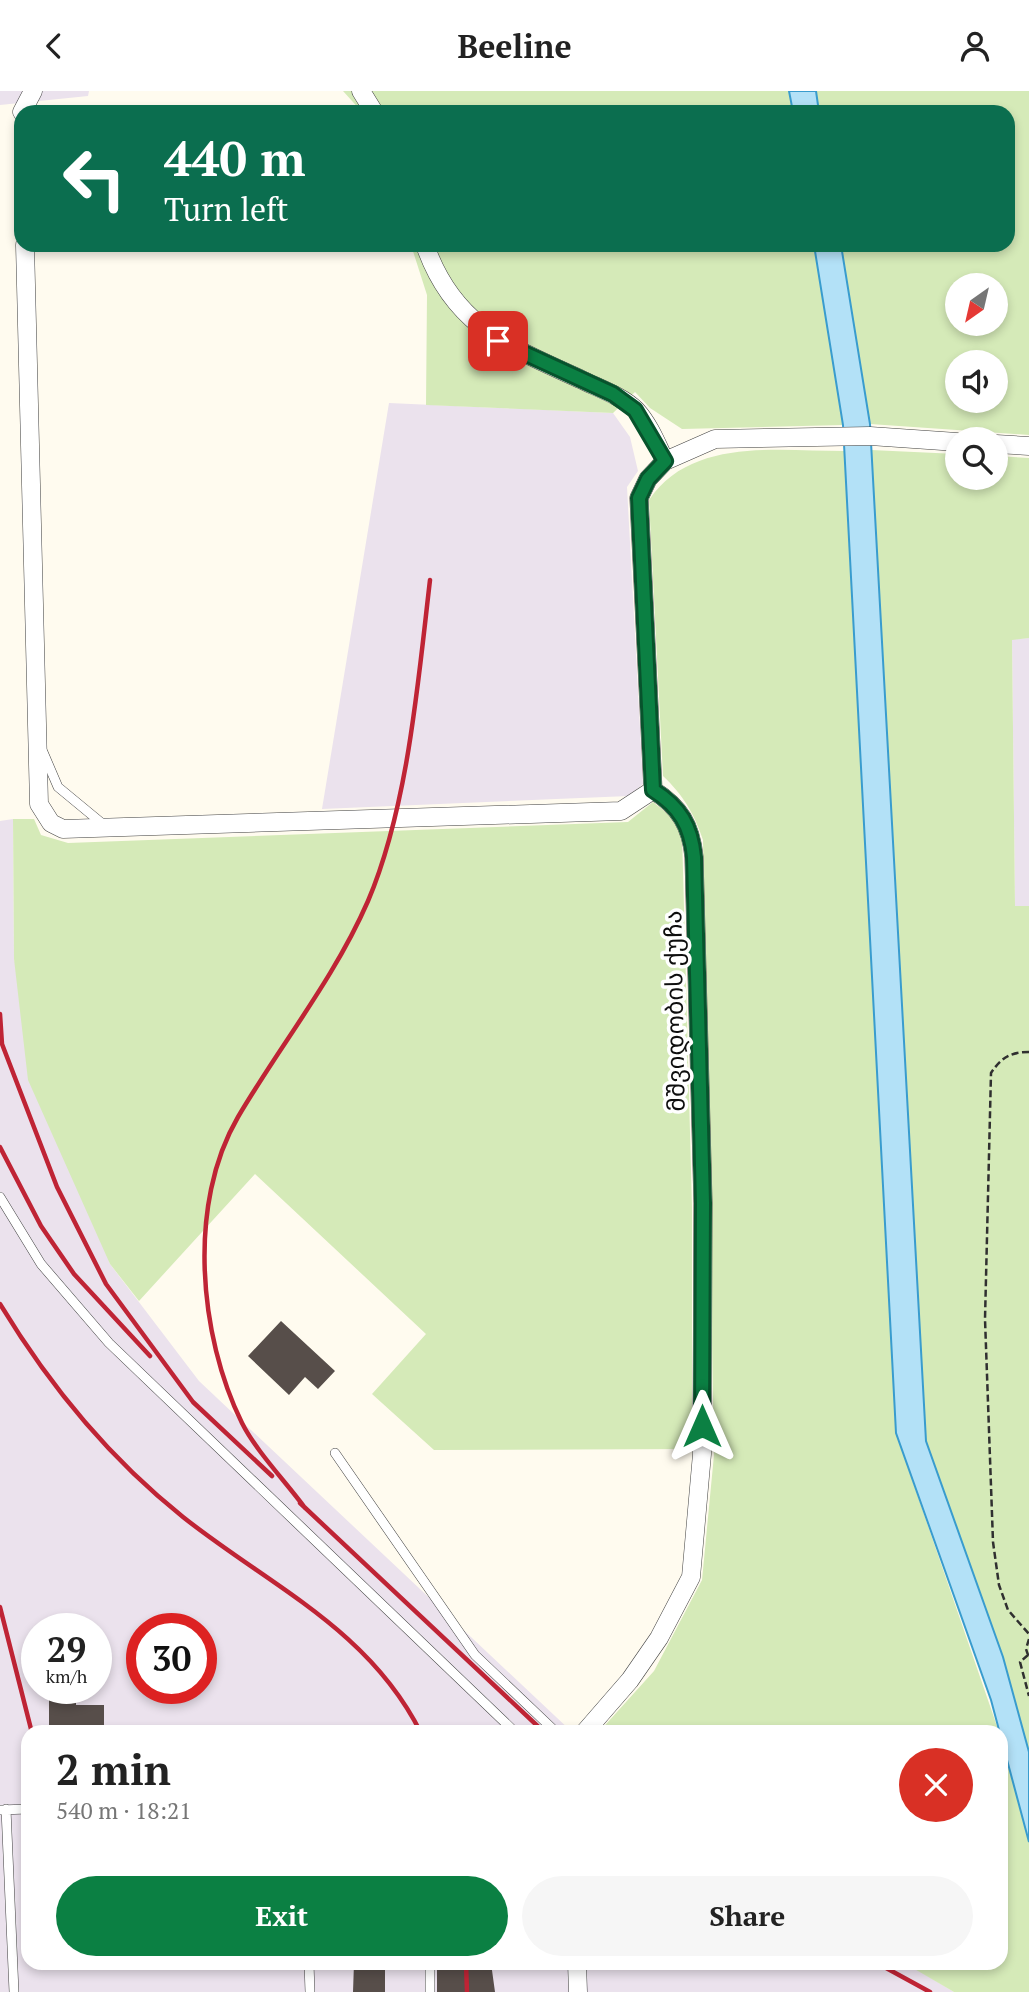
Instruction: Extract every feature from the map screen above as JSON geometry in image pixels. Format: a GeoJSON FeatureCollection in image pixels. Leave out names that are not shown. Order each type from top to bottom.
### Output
{"type":"FeatureCollection","features":[{"type":"Feature","properties":{"kind":"street"},"geometry":{"type":"LineString","coordinates":[[25,252],[40,804],[51,823],[63,829],[621,811],[653,790],[639,498],[648,479],[665,461],[715,439],[870,436],[945,441]]}},
{"type":"Feature","properties":{"kind":"street"},"geometry":{"type":"LineString","coordinates":[[427,252],[436,277],[466,314],[498,341],[613,394],[635,410],[665,461]]}},
{"type":"Feature","properties":{"kind":"street"},"geometry":{"type":"LineString","coordinates":[[1008,445],[1029,446]]}},
{"type":"Feature","properties":{"kind":"street","name":"მშვიდობის ქუჩა"},"geometry":{"type":"LineString","coordinates":[[591,1725],[630,1680],[659,1638],[691,1577],[702,1454],[703,1203],[694,857],[691,831],[684,818],[668,799],[653,790]]}},
{"type":"Feature","properties":{"kind":"street"},"geometry":{"type":"LineString","coordinates":[[577,1970],[578,1992]]}},
{"type":"Feature","properties":{"kind":"lane"},"geometry":{"type":"LineString","coordinates":[[38,734],[58,787],[74,803],[108,828]]}},
{"type":"Feature","properties":{"kind":"lane"},"geometry":{"type":"LineString","coordinates":[[0,1197],[41,1264],[109,1343],[508,1725]]}},
{"type":"Feature","properties":{"kind":"lane"},"geometry":{"type":"LineString","coordinates":[[335,1453],[475,1655],[549,1725]]}},
{"type":"Feature","properties":{"kind":"lane"},"geometry":{"type":"LineString","coordinates":[[13,1992],[3,1810],[21,1809]]}},
{"type":"Feature","properties":{"kind":"lane"},"geometry":{"type":"LineString","coordinates":[[309,1970],[310,1992]]}},
{"type":"Feature","properties":{"kind":"lane"},"geometry":{"type":"LineString","coordinates":[[429,1970],[430,1992]]}},
{"type":"Feature","properties":{"kind":"path"},"geometry":{"type":"LineString","coordinates":[[1029,1052],[1017,1052],[1000,1059],[991,1073],[985,1319],[993,1542],[997,1575],[1007,1610],[1029,1636],[1028,1657],[1020,1662],[1029,1696]]}},
{"type":"Feature","properties":{"kind":"shaded area"},"geometry":{"type":"Polygon","coordinates":[[[0,91],[89,91],[88,96],[0,105],[0,91]]]}},
{"type":"Feature","properties":{"kind":"shaded area"},"geometry":{"type":"Polygon","coordinates":[[[389,403],[613,413],[630,437],[638,471],[627,487],[643,784],[629,796],[322,809],[389,403]]]}},
{"type":"Feature","properties":{"kind":"shaded area"},"geometry":{"type":"Polygon","coordinates":[[[1029,638],[1029,906],[1015,906],[1012,639],[1029,638]]]}},
{"type":"Feature","properties":{"kind":"shaded area"},"geometry":{"type":"Polygon","coordinates":[[[13,819],[14,959],[110,1264],[199,1381],[565,1725],[21,1725],[21,1970],[918,1970],[954,1992],[0,1992],[0,821],[13,819]]]}},
{"type":"Feature","properties":{"kind":"green space"},"geometry":{"type":"Polygon","coordinates":[[[343,91],[789,91],[792,105],[356,105],[343,91]]]}},
{"type":"Feature","properties":{"kind":"green space"},"geometry":{"type":"Polygon","coordinates":[[[816,91],[1029,91],[1029,435],[1008,434],[1008,427],[945,427],[945,429],[870,424],[842,252],[1015,252],[1015,105],[818,105],[816,91]]]}},
{"type":"Feature","properties":{"kind":"green space"},"geometry":{"type":"Polygon","coordinates":[[[413,252],[815,252],[843,425],[682,429],[650,408],[635,392],[613,413],[426,405],[427,295],[413,252]]]}},
{"type":"Feature","properties":{"kind":"green space"},"geometry":{"type":"Polygon","coordinates":[[[764,450],[844,451],[896,1433],[997,1725],[605,1725],[654,1671],[702,1580],[714,1455],[703,840],[687,805],[663,776],[649,500],[667,480],[688,466],[712,457],[764,450]]]}},
{"type":"Feature","properties":{"kind":"green space"},"geometry":{"type":"Polygon","coordinates":[[[871,450],[945,453],[945,490],[1008,490],[1008,457],[1029,458],[1029,638],[1012,640],[1015,906],[1029,906],[1029,1752],[1003,1657],[926,1441],[871,450]]]}},
{"type":"Feature","properties":{"kind":"green space"},"geometry":{"type":"Polygon","coordinates":[[[653,802],[676,820],[682,834],[692,1207],[692,1449],[434,1450],[372,1394],[426,1334],[255,1174],[139,1301],[110,1264],[28,1080],[14,959],[13,819],[34,819],[41,835],[68,843],[628,822],[653,802]]]}},
{"type":"Feature","properties":{"kind":"green space"},"geometry":{"type":"Polygon","coordinates":[[[1008,1765],[1029,1842],[1029,1992],[954,1992],[916,1970],[1008,1970],[1008,1765]]]}},
{"type":"Feature","properties":{"kind":"water"},"geometry":{"type":"Polygon","coordinates":[[[789,91],[816,91],[818,105],[792,105],[789,91]]]}},
{"type":"Feature","properties":{"kind":"water"},"geometry":{"type":"Polygon","coordinates":[[[815,252],[842,252],[870,424],[926,1441],[1003,1657],[1029,1752],[1029,1842],[1008,1764],[1008,1725],[998,1725],[896,1433],[843,425],[815,252]]]}},
{"type":"Feature","properties":{"kind":"building"},"geometry":{"type":"Polygon","coordinates":[[[281,1321],[335,1371],[318,1389],[305,1377],[289,1395],[248,1356],[281,1321]]]}},
{"type":"Feature","properties":{"kind":"building"},"geometry":{"type":"Polygon","coordinates":[[[49,1704],[104,1705],[104,1725],[49,1725],[49,1704]]]}},
{"type":"Feature","properties":{"kind":"building"},"geometry":{"type":"Polygon","coordinates":[[[354,1970],[385,1970],[385,1992],[353,1992],[354,1970]]]}},
{"type":"Feature","properties":{"kind":"building"},"geometry":{"type":"Polygon","coordinates":[[[437,1970],[492,1970],[495,1992],[437,1992],[437,1970]]]}},
{"type":"Feature","properties":{"kind":"railway"},"geometry":{"type":"LineString","coordinates":[[305,1508],[248,1434],[227,1388],[216,1351],[208,1311],[205,1270],[211,1189],[222,1152],[238,1117],[339,957],[368,901],[382,864],[393,826],[410,743],[430,580]]}},
{"type":"Feature","properties":{"kind":"railway"},"geometry":{"type":"LineString","coordinates":[[0,1014],[2,1044],[57,1187],[106,1284],[193,1402],[272,1476]]}},
{"type":"Feature","properties":{"kind":"railway"},"geometry":{"type":"LineString","coordinates":[[0,1147],[41,1226],[74,1274],[150,1356]]}},
{"type":"Feature","properties":{"kind":"railway"},"geometry":{"type":"LineString","coordinates":[[0,1304],[39,1363],[105,1445],[183,1517],[283,1588],[346,1637],[374,1665],[416,1725]]}},
{"type":"Feature","properties":{"kind":"railway"},"geometry":{"type":"LineString","coordinates":[[300,1503],[536,1725]]}},
{"type":"Feature","properties":{"kind":"railway"},"geometry":{"type":"LineString","coordinates":[[0,1607],[30,1725]]}},
{"type":"Feature","properties":{"kind":"railway"},"geometry":{"type":"LineString","coordinates":[[466,1970],[467,1992]]}},
{"type":"Feature","properties":{"kind":"railway"},"geometry":{"type":"LineString","coordinates":[[890,1970],[930,1992]]}},
{"type":"Feature","properties":{"kind":"route"},"geometry":{"type":"LineString","coordinates":[[498,341],[613,394],[635,410],[652,434],[665,461],[648,479],[639,498],[653,790],[668,799],[684,818],[691,831],[694,857],[703,1203],[702,1426]]}}]}
